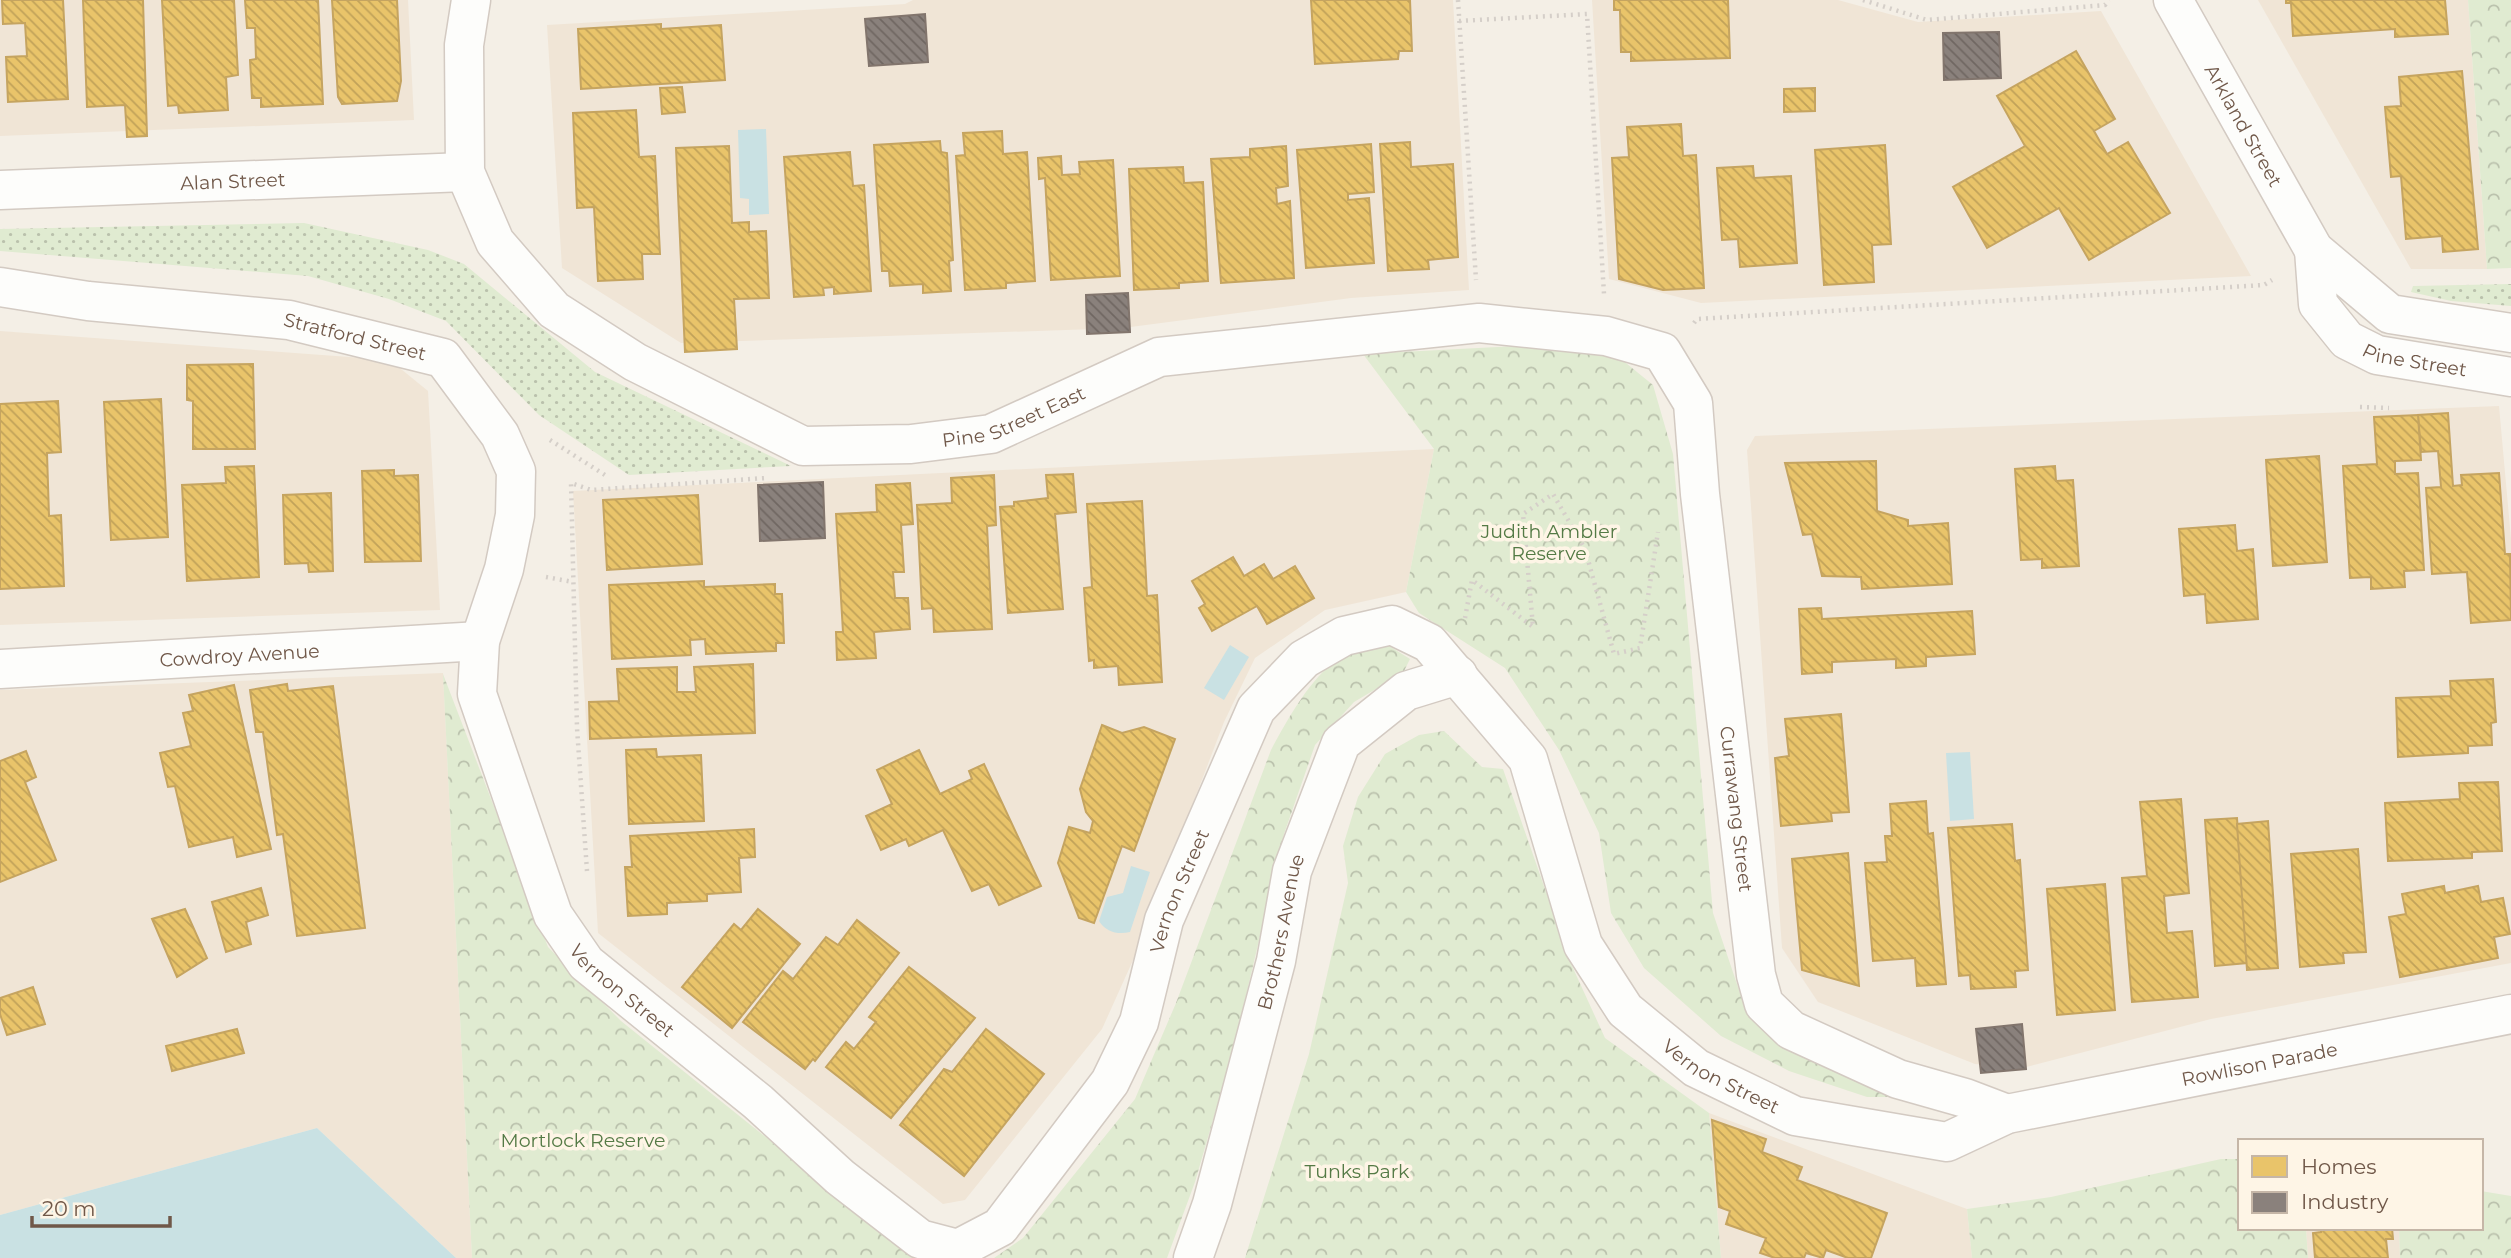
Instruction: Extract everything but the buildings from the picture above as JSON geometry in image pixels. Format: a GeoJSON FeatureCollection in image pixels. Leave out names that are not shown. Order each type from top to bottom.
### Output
{"type":"FeatureCollection","features":[{"type":"Feature","properties":{"kind":"street"},"geometry":{"type":"LineString","coordinates":[[465,172],[464,45],[471,0]]}},
{"type":"Feature","properties":{"kind":"street","name":"Arkland Street"},"geometry":{"type":"LineString","coordinates":[[2173,0],[2314,250]]}},
{"type":"Feature","properties":{"kind":"street","name":"Alan Street"},"geometry":{"type":"LineString","coordinates":[[0,190],[465,172]]}},
{"type":"Feature","properties":{"kind":"street","name":"Pine Street East"},"geometry":{"type":"LineString","coordinates":[[465,172],[495,242],[554,310],[635,362],[803,446],[911,444],[991,435],[1159,357],[1479,323],[1606,337],[1662,352]]}},
{"type":"Feature","properties":{"kind":"street","name":"Pine Street"},"geometry":{"type":"LineString","coordinates":[[2314,250],[2390,314],[2511,333]]}},
{"type":"Feature","properties":{"kind":"street","name":"Pine Street"},"geometry":{"type":"LineString","coordinates":[[2314,250],[2318,304],[2347,340],[2377,355],[2511,377]]}},
{"type":"Feature","properties":{"kind":"street","name":"Stratford Street"},"geometry":{"type":"LineString","coordinates":[[0,286],[88,301],[289,320],[443,358],[500,435],[516,471],[515,515],[504,569],[480,641]]}},
{"type":"Feature","properties":{"kind":"street","name":"Currawang Street"},"geometry":{"type":"LineString","coordinates":[[1662,352],[1693,403],[1700,494],[1756,975],[1764,1004],[1791,1030],[1898,1079],[1965,1098],[2007,1114]]}},
{"type":"Feature","properties":{"kind":"street","name":"Vernon Street"},"geometry":{"type":"LineString","coordinates":[[480,641],[477,694],[553,915],[586,963],[758,1102],[840,1177],[920,1239],[958,1249],[1000,1227],[1110,1082],[1139,1022],[1164,920],[1256,709],[1304,659],[1344,636],[1392,625],[1429,643],[1528,759],[1583,946],[1625,1010],[1696,1068],[1795,1115],[1947,1142],[2007,1114]]}},
{"type":"Feature","properties":{"kind":"street","name":"Cowdroy Avenue"},"geometry":{"type":"LineString","coordinates":[[0,669],[480,641]]}},
{"type":"Feature","properties":{"kind":"street","name":"Brothers Avenue"},"geometry":{"type":"LineString","coordinates":[[1193,1258],[1212,1204],[1276,961],[1292,871],[1341,743],[1406,691],[1458,675]]}},
{"type":"Feature","properties":{"kind":"street","name":"Rowlison Parade"},"geometry":{"type":"LineString","coordinates":[[2007,1114],[2511,1014]]}},
{"type":"Feature","properties":{"kind":"path"},"geometry":{"type":"LineString","coordinates":[[1458,0],[1479,323]]}},
{"type":"Feature","properties":{"kind":"path"},"geometry":{"type":"LineString","coordinates":[[1863,0],[1927,20],[2105,5],[2109,0]]}},
{"type":"Feature","properties":{"kind":"path"},"geometry":{"type":"LineString","coordinates":[[1459,21],[1587,14],[1606,337]]}},
{"type":"Feature","properties":{"kind":"path"},"geometry":{"type":"LineString","coordinates":[[1662,352],[1697,320],[2264,285],[2314,250]]}},
{"type":"Feature","properties":{"kind":"path"},"geometry":{"type":"LineString","coordinates":[[2360,407],[2389,408]]}},
{"type":"Feature","properties":{"kind":"path"},"geometry":{"type":"LineString","coordinates":[[587,875],[577,728],[570,483],[591,490],[800,475],[803,446]]}},
{"type":"Feature","properties":{"kind":"path"},"geometry":{"type":"LineString","coordinates":[[1472,580],[1534,627],[1523,514],[1553,494],[1585,549],[1614,653],[1640,648],[1659,530],[1700,494]]}},
{"type":"Feature","properties":{"kind":"path"},"geometry":{"type":"LineString","coordinates":[[537,575],[573,582]]}},
{"type":"Feature","properties":{"kind":"shaded area"},"geometry":{"type":"Polygon","coordinates":[[[0,0],[408,0],[414,120],[0,136],[0,0]]]}},
{"type":"Feature","properties":{"kind":"shaded area"},"geometry":{"type":"Polygon","coordinates":[[[913,0],[1453,0],[1469,290],[1351,298],[1123,328],[681,343],[562,268],[547,25],[905,4],[913,0]]]}},
{"type":"Feature","properties":{"kind":"shaded area"},"geometry":{"type":"Polygon","coordinates":[[[1592,0],[1838,0],[1918,22],[2101,11],[2251,276],[1701,303],[1609,279],[1592,0]]]}},
{"type":"Feature","properties":{"kind":"shaded area"},"geometry":{"type":"Polygon","coordinates":[[[2258,0],[2468,0],[2487,269],[2411,269],[2258,0]]]}},
{"type":"Feature","properties":{"kind":"shaded area"},"geometry":{"type":"Polygon","coordinates":[[[0,331],[390,360],[428,391],[440,610],[0,625],[0,331]]]}},
{"type":"Feature","properties":{"kind":"shaded area"},"geometry":{"type":"Polygon","coordinates":[[[2499,406],[2511,539],[2511,963],[2211,1019],[2019,1069],[1975,1064],[1818,1002],[1782,948],[1747,450],[1755,436],[2499,406]]]}},
{"type":"Feature","properties":{"kind":"shaded area"},"geometry":{"type":"Polygon","coordinates":[[[1434,449],[1406,592],[1325,610],[1255,658],[1224,722],[1134,958],[1102,1029],[965,1200],[943,1204],[598,933],[573,491],[1434,449]]]}},
{"type":"Feature","properties":{"kind":"shaded area"},"geometry":{"type":"Polygon","coordinates":[[[443,673],[472,1258],[456,1258],[317,1128],[0,1215],[0,690],[443,673]]]}},
{"type":"Feature","properties":{"kind":"shaded area"},"geometry":{"type":"Polygon","coordinates":[[[1709,1113],[1967,1209],[1972,1258],[1721,1258],[1709,1113]]]}},
{"type":"Feature","properties":{"kind":"shaded area"},"geometry":{"type":"Polygon","coordinates":[[[2306,1230],[2399,1230],[2400,1258],[2308,1258],[2306,1230]]]}},
{"type":"Feature","properties":{"kind":"green space"},"geometry":{"type":"Polygon","coordinates":[[[2468,0],[2511,0],[2511,268],[2487,269],[2468,0]]]}},
{"type":"Feature","properties":{"kind":"green space"},"geometry":{"type":"Polygon","coordinates":[[[304,223],[428,250],[464,264],[595,372],[791,466],[629,475],[539,415],[446,321],[389,299],[308,276],[0,251],[0,229],[304,223]]]}},
{"type":"Feature","properties":{"kind":"green space"},"geometry":{"type":"Polygon","coordinates":[[[2511,284],[2511,306],[2451,301],[2411,292],[2413,286],[2511,284]]]}},
{"type":"Feature","properties":{"kind":"green space","name":"Judith Ambler Reserve"},"geometry":{"type":"Polygon","coordinates":[[[1553,344],[1621,359],[1653,385],[1673,454],[1713,913],[1741,996],[1799,1033],[1915,1097],[1867,1097],[1789,1071],[1721,1036],[1644,968],[1611,913],[1599,833],[1559,750],[1505,668],[1419,613],[1406,592],[1434,449],[1363,354],[1553,344]]]}},
{"type":"Feature","properties":{"kind":"green space"},"geometry":{"type":"Polygon","coordinates":[[[1386,644],[1410,659],[1403,673],[1354,702],[1315,745],[1284,834],[1233,1051],[1195,1182],[1167,1258],[994,1258],[1023,1238],[1135,1099],[1176,1003],[1271,750],[1292,713],[1319,676],[1339,658],[1356,650],[1386,644]]]}},
{"type":"Feature","properties":{"kind":"green space","name":"Mortlock Reserve"},"geometry":{"type":"Polygon","coordinates":[[[443,674],[548,947],[621,1021],[894,1240],[925,1258],[472,1258],[443,674]]]}},
{"type":"Feature","properties":{"kind":"green space","name":"Tunks Park"},"geometry":{"type":"Polygon","coordinates":[[[1444,731],[1482,767],[1503,769],[1572,966],[1605,1038],[1709,1113],[1721,1258],[1245,1258],[1309,1054],[1348,883],[1343,846],[1358,797],[1385,754],[1419,735],[1444,731]]]}},
{"type":"Feature","properties":{"kind":"green space"},"geometry":{"type":"Polygon","coordinates":[[[2221,1159],[2238,1159],[2238,1230],[2306,1230],[2308,1258],[1972,1258],[1967,1209],[2051,1197],[2221,1159]]]}},
{"type":"Feature","properties":{"kind":"green space"},"geometry":{"type":"Polygon","coordinates":[[[2483,1191],[2511,1196],[2511,1258],[2400,1258],[2399,1230],[2483,1230],[2483,1191]]]}},
{"type":"Feature","properties":{"kind":"water"},"geometry":{"type":"Polygon","coordinates":[[[766,129],[769,214],[749,215],[749,199],[740,198],[738,130],[766,129]]]}},
{"type":"Feature","properties":{"kind":"water"},"geometry":{"type":"Polygon","coordinates":[[[1230,645],[1249,657],[1224,700],[1204,688],[1230,645]]]}},
{"type":"Feature","properties":{"kind":"water"},"geometry":{"type":"Polygon","coordinates":[[[1970,752],[1974,819],[1950,821],[1946,753],[1970,752]]]}},
{"type":"Feature","properties":{"kind":"water"},"geometry":{"type":"Polygon","coordinates":[[[1131,866],[1150,872],[1130,932],[1113,932],[1099,921],[1107,897],[1123,893],[1131,866]]]}},
{"type":"Feature","properties":{"kind":"water"},"geometry":{"type":"Polygon","coordinates":[[[317,1128],[456,1258],[0,1258],[0,1215],[317,1128]]]}}]}
